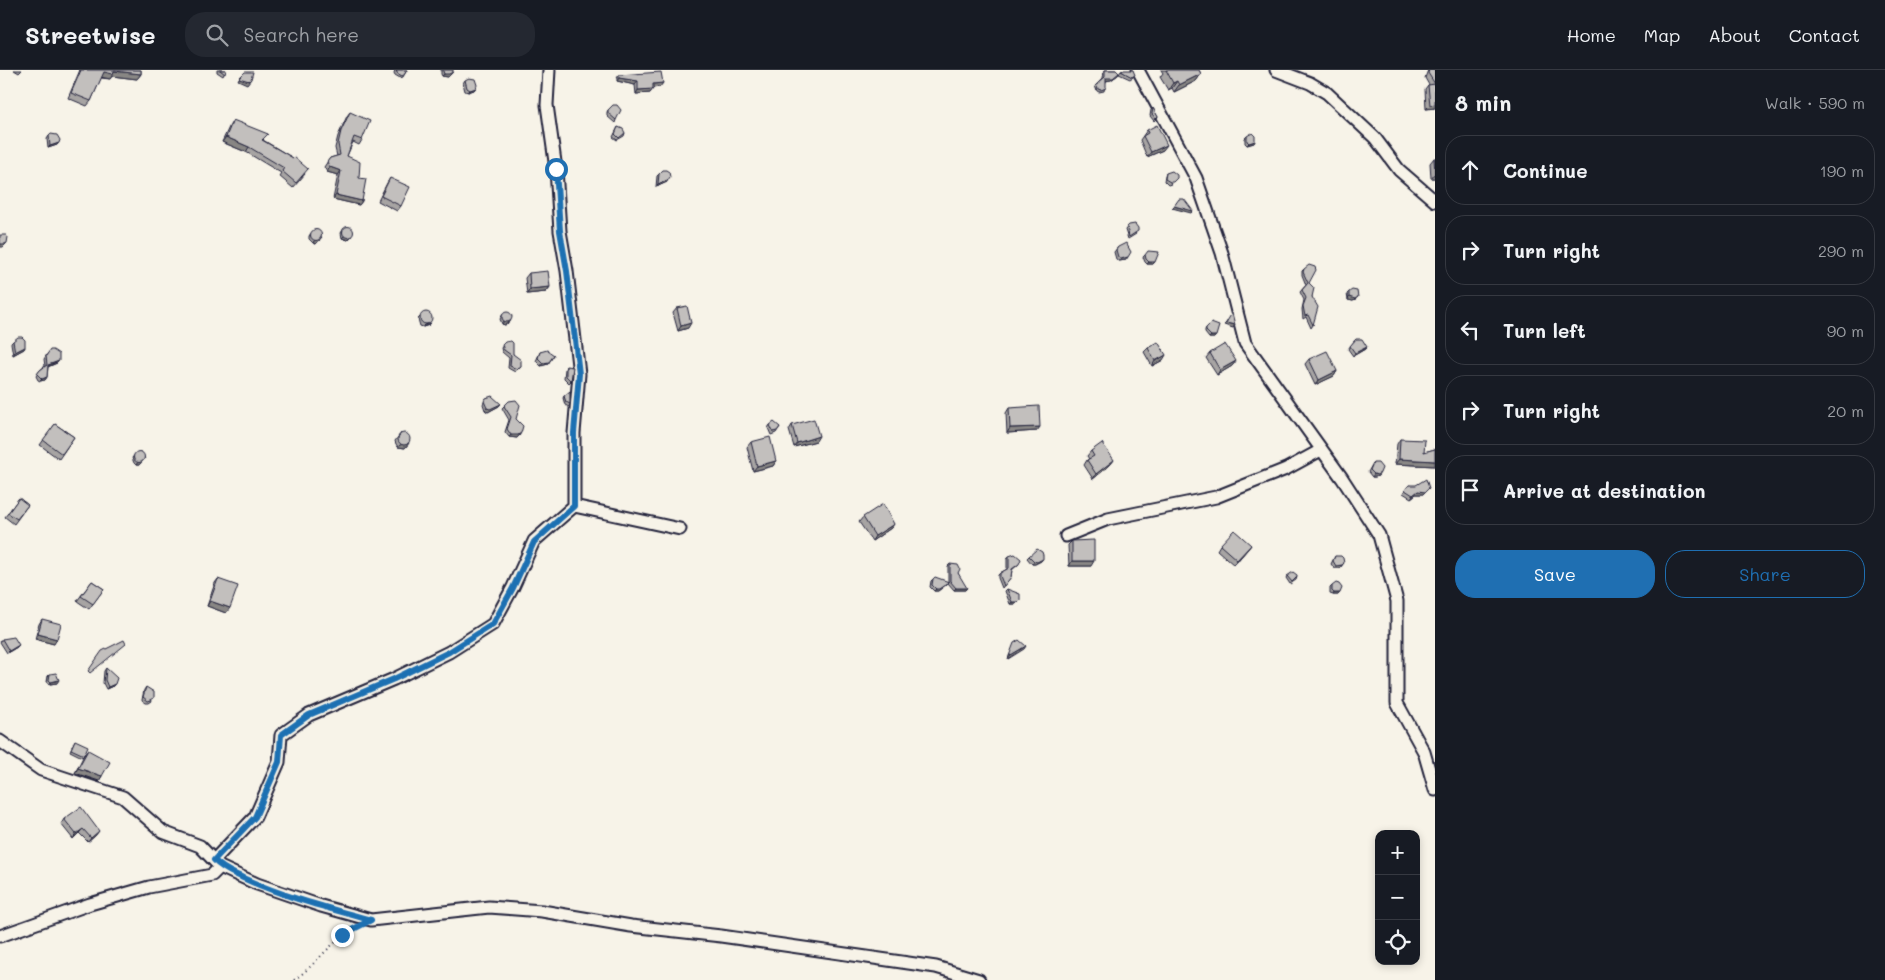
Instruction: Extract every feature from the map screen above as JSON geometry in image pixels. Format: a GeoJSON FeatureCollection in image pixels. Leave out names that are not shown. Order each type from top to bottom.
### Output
{"type":"FeatureCollection","features":[{"type":"Feature","properties":{"kind":"street"},"geometry":{"type":"LineString","coordinates":[[0,936],[90,904],[149,887],[212,875],[217,864],[255,817],[279,762],[281,735],[309,715],[394,679],[449,652],[493,624],[513,588],[534,542],[574,506],[574,433],[579,374],[567,271],[560,231],[556,169],[547,105],[549,70]]}},
{"type":"Feature","properties":{"kind":"street"},"geometry":{"type":"LineString","coordinates":[[1138,70],[1196,178],[1222,253],[1245,343],[1342,478],[1379,535],[1397,601],[1397,703],[1431,764],[1435,790]]}},
{"type":"Feature","properties":{"kind":"street"},"geometry":{"type":"LineString","coordinates":[[1276,70],[1310,83],[1327,94],[1375,138],[1399,170],[1435,201]]}},
{"type":"Feature","properties":{"kind":"street"},"geometry":{"type":"LineString","coordinates":[[1066,536],[1108,519],[1216,497],[1286,469],[1321,450]]}},
{"type":"Feature","properties":{"kind":"street"},"geometry":{"type":"LineString","coordinates":[[574,506],[680,529]]}},
{"type":"Feature","properties":{"kind":"street"},"geometry":{"type":"LineString","coordinates":[[0,741],[41,770],[123,797],[162,832],[200,846],[217,864],[257,884],[321,906],[371,920],[489,907],[542,911],[631,926],[721,936],[936,967],[979,980]]}},
{"type":"Feature","properties":{"kind":"path"},"geometry":{"type":"LineString","coordinates":[[294,980],[306,972],[342,935],[371,920]]}},
{"type":"Feature","properties":{"kind":"building"},"geometry":{"type":"Polygon","coordinates":[[[81,70],[141,70],[141,74],[114,71],[113,74],[104,72],[91,101],[71,93],[81,70]]]}},
{"type":"Feature","properties":{"kind":"building"},"geometry":{"type":"Polygon","coordinates":[[[396,70],[407,70],[402,76],[396,70]]]}},
{"type":"Feature","properties":{"kind":"building"},"geometry":{"type":"Polygon","coordinates":[[[443,70],[453,70],[453,72],[444,74],[443,70]]]}},
{"type":"Feature","properties":{"kind":"building"},"geometry":{"type":"Polygon","coordinates":[[[1105,70],[1116,70],[1119,73],[1113,78],[1106,78],[1106,88],[1101,90],[1098,89],[1097,84],[1105,77],[1105,70]]]}},
{"type":"Feature","properties":{"kind":"building"},"geometry":{"type":"Polygon","coordinates":[[[1133,70],[1135,75],[1132,77],[1121,71],[1133,70]]]}},
{"type":"Feature","properties":{"kind":"building"},"geometry":{"type":"Polygon","coordinates":[[[1166,70],[1199,70],[1201,74],[1179,85],[1177,81],[1173,83],[1166,70]]]}},
{"type":"Feature","properties":{"kind":"building"},"geometry":{"type":"Polygon","coordinates":[[[1429,70],[1435,70],[1435,84],[1428,73],[1429,70]]]}},
{"type":"Feature","properties":{"kind":"building"},"geometry":{"type":"Polygon","coordinates":[[[245,72],[253,72],[249,81],[239,78],[245,72]]]}},
{"type":"Feature","properties":{"kind":"building"},"geometry":{"type":"Polygon","coordinates":[[[661,72],[663,83],[653,84],[653,89],[638,90],[638,81],[619,78],[619,75],[661,72]]]}},
{"type":"Feature","properties":{"kind":"building"},"geometry":{"type":"Polygon","coordinates":[[[469,78],[475,79],[476,88],[470,90],[467,88],[465,80],[469,78]]]}},
{"type":"Feature","properties":{"kind":"building"},"geometry":{"type":"Polygon","coordinates":[[[1435,84],[1435,104],[1430,105],[1428,85],[1435,84]]]}},
{"type":"Feature","properties":{"kind":"building"},"geometry":{"type":"Polygon","coordinates":[[[613,105],[617,105],[621,110],[616,120],[608,113],[608,110],[613,105]]]}},
{"type":"Feature","properties":{"kind":"building"},"geometry":{"type":"Polygon","coordinates":[[[1153,108],[1158,117],[1156,119],[1152,114],[1153,108]]]}},
{"type":"Feature","properties":{"kind":"building"},"geometry":{"type":"Polygon","coordinates":[[[350,112],[370,121],[362,140],[354,137],[347,156],[360,162],[359,178],[366,179],[362,201],[336,195],[341,171],[330,167],[327,162],[330,158],[340,155],[338,144],[341,131],[350,112]]]}},
{"type":"Feature","properties":{"kind":"building"},"geometry":{"type":"Polygon","coordinates":[[[233,120],[268,134],[262,140],[294,157],[308,169],[296,183],[282,171],[284,168],[249,147],[226,137],[233,120]]]}},
{"type":"Feature","properties":{"kind":"building"},"geometry":{"type":"Polygon","coordinates":[[[1157,125],[1167,145],[1151,152],[1143,136],[1148,133],[1147,130],[1157,125]]]}},
{"type":"Feature","properties":{"kind":"building"},"geometry":{"type":"Polygon","coordinates":[[[618,127],[623,129],[625,133],[619,138],[615,134],[618,127]]]}},
{"type":"Feature","properties":{"kind":"building"},"geometry":{"type":"Polygon","coordinates":[[[1252,133],[1255,136],[1255,141],[1249,143],[1247,136],[1252,133]]]}},
{"type":"Feature","properties":{"kind":"building"},"geometry":{"type":"Polygon","coordinates":[[[51,134],[57,135],[60,140],[59,143],[50,146],[49,136],[51,134]]]}},
{"type":"Feature","properties":{"kind":"building"},"geometry":{"type":"Polygon","coordinates":[[[663,170],[669,172],[670,177],[668,180],[658,184],[659,174],[663,170]]]}},
{"type":"Feature","properties":{"kind":"building"},"geometry":{"type":"Polygon","coordinates":[[[1172,171],[1177,175],[1177,178],[1170,182],[1165,179],[1166,173],[1172,171]]]}},
{"type":"Feature","properties":{"kind":"building"},"geometry":{"type":"Polygon","coordinates":[[[390,178],[410,187],[401,206],[381,196],[390,178]]]}},
{"type":"Feature","properties":{"kind":"building"},"geometry":{"type":"Polygon","coordinates":[[[1179,199],[1184,199],[1193,211],[1174,206],[1179,199]]]}},
{"type":"Feature","properties":{"kind":"building"},"geometry":{"type":"Polygon","coordinates":[[[1135,224],[1138,231],[1129,237],[1127,227],[1135,224]]]}},
{"type":"Feature","properties":{"kind":"building"},"geometry":{"type":"Polygon","coordinates":[[[346,227],[350,227],[353,232],[352,236],[346,237],[343,234],[343,230],[346,227]]]}},
{"type":"Feature","properties":{"kind":"building"},"geometry":{"type":"Polygon","coordinates":[[[316,229],[322,235],[316,241],[310,235],[316,229]]]}},
{"type":"Feature","properties":{"kind":"building"},"geometry":{"type":"Polygon","coordinates":[[[0,235],[8,237],[7,243],[0,244],[0,235]]]}},
{"type":"Feature","properties":{"kind":"building"},"geometry":{"type":"Polygon","coordinates":[[[1126,243],[1131,252],[1128,257],[1121,259],[1118,257],[1116,250],[1126,243]]]}},
{"type":"Feature","properties":{"kind":"building"},"geometry":{"type":"Polygon","coordinates":[[[1148,251],[1159,252],[1155,262],[1149,262],[1146,259],[1145,255],[1148,251]]]}},
{"type":"Feature","properties":{"kind":"building"},"geometry":{"type":"Polygon","coordinates":[[[1309,265],[1315,267],[1316,270],[1309,283],[1314,288],[1312,297],[1318,307],[1313,325],[1308,315],[1305,316],[1303,306],[1306,298],[1302,290],[1308,283],[1303,272],[1309,265]]]}},
{"type":"Feature","properties":{"kind":"building"},"geometry":{"type":"Polygon","coordinates":[[[548,271],[550,287],[530,289],[529,273],[548,271]]]}},
{"type":"Feature","properties":{"kind":"building"},"geometry":{"type":"Polygon","coordinates":[[[1352,290],[1357,291],[1358,297],[1355,299],[1349,297],[1349,292],[1352,290]]]}},
{"type":"Feature","properties":{"kind":"building"},"geometry":{"type":"Polygon","coordinates":[[[687,306],[691,323],[681,326],[677,308],[687,306]]]}},
{"type":"Feature","properties":{"kind":"building"},"geometry":{"type":"Polygon","coordinates":[[[424,312],[428,312],[432,318],[428,324],[424,324],[420,320],[420,316],[424,312]]]}},
{"type":"Feature","properties":{"kind":"building"},"geometry":{"type":"Polygon","coordinates":[[[507,312],[512,317],[507,322],[502,317],[507,312]]]}},
{"type":"Feature","properties":{"kind":"building"},"geometry":{"type":"Polygon","coordinates":[[[1232,313],[1235,325],[1226,323],[1232,313]]]}},
{"type":"Feature","properties":{"kind":"building"},"geometry":{"type":"Polygon","coordinates":[[[1211,323],[1219,326],[1216,336],[1211,336],[1206,331],[1206,328],[1211,323]]]}},
{"type":"Feature","properties":{"kind":"building"},"geometry":{"type":"Polygon","coordinates":[[[18,337],[22,337],[25,340],[25,347],[15,352],[13,341],[18,337]]]}},
{"type":"Feature","properties":{"kind":"building"},"geometry":{"type":"Polygon","coordinates":[[[1356,339],[1362,339],[1367,347],[1355,353],[1350,346],[1356,339]]]}},
{"type":"Feature","properties":{"kind":"building"},"geometry":{"type":"Polygon","coordinates":[[[511,341],[513,343],[513,354],[521,360],[521,366],[517,369],[510,366],[511,355],[504,350],[502,345],[505,342],[511,341]]]}},
{"type":"Feature","properties":{"kind":"building"},"geometry":{"type":"Polygon","coordinates":[[[1158,342],[1166,355],[1155,361],[1148,348],[1158,342]]]}},
{"type":"Feature","properties":{"kind":"building"},"geometry":{"type":"Polygon","coordinates":[[[1225,344],[1236,361],[1220,370],[1210,353],[1225,344]]]}},
{"type":"Feature","properties":{"kind":"building"},"geometry":{"type":"Polygon","coordinates":[[[50,350],[59,354],[59,361],[48,365],[47,377],[42,379],[37,374],[47,365],[46,356],[50,350]]]}},
{"type":"Feature","properties":{"kind":"building"},"geometry":{"type":"Polygon","coordinates":[[[547,350],[554,355],[549,362],[543,363],[538,358],[540,352],[547,350]]]}},
{"type":"Feature","properties":{"kind":"building"},"geometry":{"type":"Polygon","coordinates":[[[1327,351],[1337,371],[1319,380],[1309,359],[1327,351]]]}},
{"type":"Feature","properties":{"kind":"building"},"geometry":{"type":"Polygon","coordinates":[[[566,366],[573,367],[571,381],[566,376],[566,366]]]}},
{"type":"Feature","properties":{"kind":"building"},"geometry":{"type":"Polygon","coordinates":[[[570,391],[570,404],[566,402],[564,396],[570,391]]]}},
{"type":"Feature","properties":{"kind":"building"},"geometry":{"type":"Polygon","coordinates":[[[492,396],[501,404],[490,409],[487,408],[484,401],[492,396]]]}},
{"type":"Feature","properties":{"kind":"building"},"geometry":{"type":"Polygon","coordinates":[[[516,400],[520,405],[516,419],[523,426],[521,433],[511,435],[507,429],[511,417],[504,406],[509,401],[516,400]]]}},
{"type":"Feature","properties":{"kind":"building"},"geometry":{"type":"Polygon","coordinates":[[[1039,406],[1040,427],[1010,428],[1009,408],[1039,406]]]}},
{"type":"Feature","properties":{"kind":"building"},"geometry":{"type":"Polygon","coordinates":[[[814,419],[819,436],[797,443],[792,425],[814,419]]]}},
{"type":"Feature","properties":{"kind":"building"},"geometry":{"type":"Polygon","coordinates":[[[774,422],[780,427],[777,431],[773,432],[770,425],[774,422]]]}},
{"type":"Feature","properties":{"kind":"building"},"geometry":{"type":"Polygon","coordinates":[[[55,424],[74,437],[62,454],[43,440],[55,424]]]}},
{"type":"Feature","properties":{"kind":"building"},"geometry":{"type":"Polygon","coordinates":[[[402,433],[406,433],[410,439],[406,445],[402,445],[398,441],[398,437],[402,433]]]}},
{"type":"Feature","properties":{"kind":"building"},"geometry":{"type":"Polygon","coordinates":[[[770,437],[776,461],[757,466],[751,442],[770,437]]]}},
{"type":"Feature","properties":{"kind":"building"},"geometry":{"type":"Polygon","coordinates":[[[1400,439],[1425,440],[1424,452],[1435,449],[1435,461],[1399,459],[1400,439]]]}},
{"type":"Feature","properties":{"kind":"building"},"geometry":{"type":"Polygon","coordinates":[[[1102,443],[1114,460],[1096,474],[1087,460],[1094,456],[1091,451],[1102,443]]]}},
{"type":"Feature","properties":{"kind":"building"},"geometry":{"type":"Polygon","coordinates":[[[137,452],[141,452],[144,457],[143,461],[137,462],[134,459],[134,455],[137,452]]]}},
{"type":"Feature","properties":{"kind":"building"},"geometry":{"type":"Polygon","coordinates":[[[1373,463],[1378,463],[1382,468],[1377,475],[1370,470],[1373,463]]]}},
{"type":"Feature","properties":{"kind":"building"},"geometry":{"type":"Polygon","coordinates":[[[1426,479],[1429,488],[1425,492],[1418,491],[1413,495],[1405,490],[1409,485],[1416,485],[1426,479]]]}},
{"type":"Feature","properties":{"kind":"building"},"geometry":{"type":"Polygon","coordinates":[[[19,498],[28,505],[17,519],[8,513],[19,498]]]}},
{"type":"Feature","properties":{"kind":"building"},"geometry":{"type":"Polygon","coordinates":[[[883,504],[894,524],[875,536],[863,517],[883,504]]]}},
{"type":"Feature","properties":{"kind":"building"},"geometry":{"type":"Polygon","coordinates":[[[1234,530],[1251,545],[1237,560],[1220,545],[1234,530]]]}},
{"type":"Feature","properties":{"kind":"building"},"geometry":{"type":"Polygon","coordinates":[[[1094,540],[1094,561],[1072,561],[1072,541],[1094,540]]]}},
{"type":"Feature","properties":{"kind":"building"},"geometry":{"type":"Polygon","coordinates":[[[1037,549],[1042,552],[1043,559],[1037,562],[1029,556],[1037,549]]]}},
{"type":"Feature","properties":{"kind":"building"},"geometry":{"type":"Polygon","coordinates":[[[1015,554],[1021,559],[1019,564],[1012,569],[1011,577],[1004,586],[1000,573],[1009,568],[1009,556],[1015,554]]]}},
{"type":"Feature","properties":{"kind":"building"},"geometry":{"type":"Polygon","coordinates":[[[1335,556],[1343,558],[1344,563],[1342,565],[1336,566],[1333,561],[1335,556]]]}},
{"type":"Feature","properties":{"kind":"building"},"geometry":{"type":"Polygon","coordinates":[[[950,564],[958,565],[960,569],[958,573],[967,588],[956,588],[950,581],[950,564]]]}},
{"type":"Feature","properties":{"kind":"building"},"geometry":{"type":"Polygon","coordinates":[[[1293,572],[1297,577],[1292,582],[1287,576],[1293,572]]]}},
{"type":"Feature","properties":{"kind":"building"},"geometry":{"type":"Polygon","coordinates":[[[935,577],[949,582],[936,589],[932,585],[935,577]]]}},
{"type":"Feature","properties":{"kind":"building"},"geometry":{"type":"Polygon","coordinates":[[[218,579],[238,586],[230,608],[210,601],[218,579]]]}},
{"type":"Feature","properties":{"kind":"building"},"geometry":{"type":"Polygon","coordinates":[[[92,581],[104,589],[93,604],[81,596],[92,581]]]}},
{"type":"Feature","properties":{"kind":"building"},"geometry":{"type":"Polygon","coordinates":[[[1336,583],[1342,588],[1340,593],[1332,591],[1332,586],[1336,583]]]}},
{"type":"Feature","properties":{"kind":"building"},"geometry":{"type":"Polygon","coordinates":[[[1007,589],[1020,594],[1018,602],[1012,602],[1007,589]]]}},
{"type":"Feature","properties":{"kind":"building"},"geometry":{"type":"Polygon","coordinates":[[[42,619],[61,624],[57,639],[38,634],[42,619]]]}},
{"type":"Feature","properties":{"kind":"building"},"geometry":{"type":"Polygon","coordinates":[[[14,637],[19,645],[9,651],[2,639],[14,637]]]}},
{"type":"Feature","properties":{"kind":"building"},"geometry":{"type":"Polygon","coordinates":[[[124,640],[126,644],[90,673],[88,671],[102,651],[124,640]]]}},
{"type":"Feature","properties":{"kind":"building"},"geometry":{"type":"Polygon","coordinates":[[[1019,640],[1026,646],[1009,656],[1014,643],[1019,640]]]}},
{"type":"Feature","properties":{"kind":"building"},"geometry":{"type":"Polygon","coordinates":[[[106,668],[117,678],[115,684],[108,687],[105,680],[106,668]]]}},
{"type":"Feature","properties":{"kind":"building"},"geometry":{"type":"Polygon","coordinates":[[[56,673],[59,680],[51,682],[49,680],[50,674],[56,673]]]}},
{"type":"Feature","properties":{"kind":"building"},"geometry":{"type":"Polygon","coordinates":[[[146,687],[154,692],[154,698],[148,701],[143,697],[146,687]]]}},
{"type":"Feature","properties":{"kind":"building"},"geometry":{"type":"Polygon","coordinates":[[[75,740],[88,746],[84,755],[71,749],[75,740]]]}},
{"type":"Feature","properties":{"kind":"building"},"geometry":{"type":"Polygon","coordinates":[[[88,750],[110,762],[102,776],[78,768],[88,750]]]}},
{"type":"Feature","properties":{"kind":"building"},"geometry":{"type":"Polygon","coordinates":[[[81,807],[99,831],[91,838],[83,829],[76,834],[64,819],[81,807]]]}},
{"type":"Feature","properties":{"kind":"route"},"geometry":{"type":"LineString","coordinates":[[342,935],[371,920],[321,906],[257,884],[220,867],[214,860],[255,817],[279,762],[281,735],[309,715],[394,679],[449,652],[493,624],[513,588],[534,542],[574,506],[574,433],[579,374],[567,271],[560,231],[556,169]]}}]}
